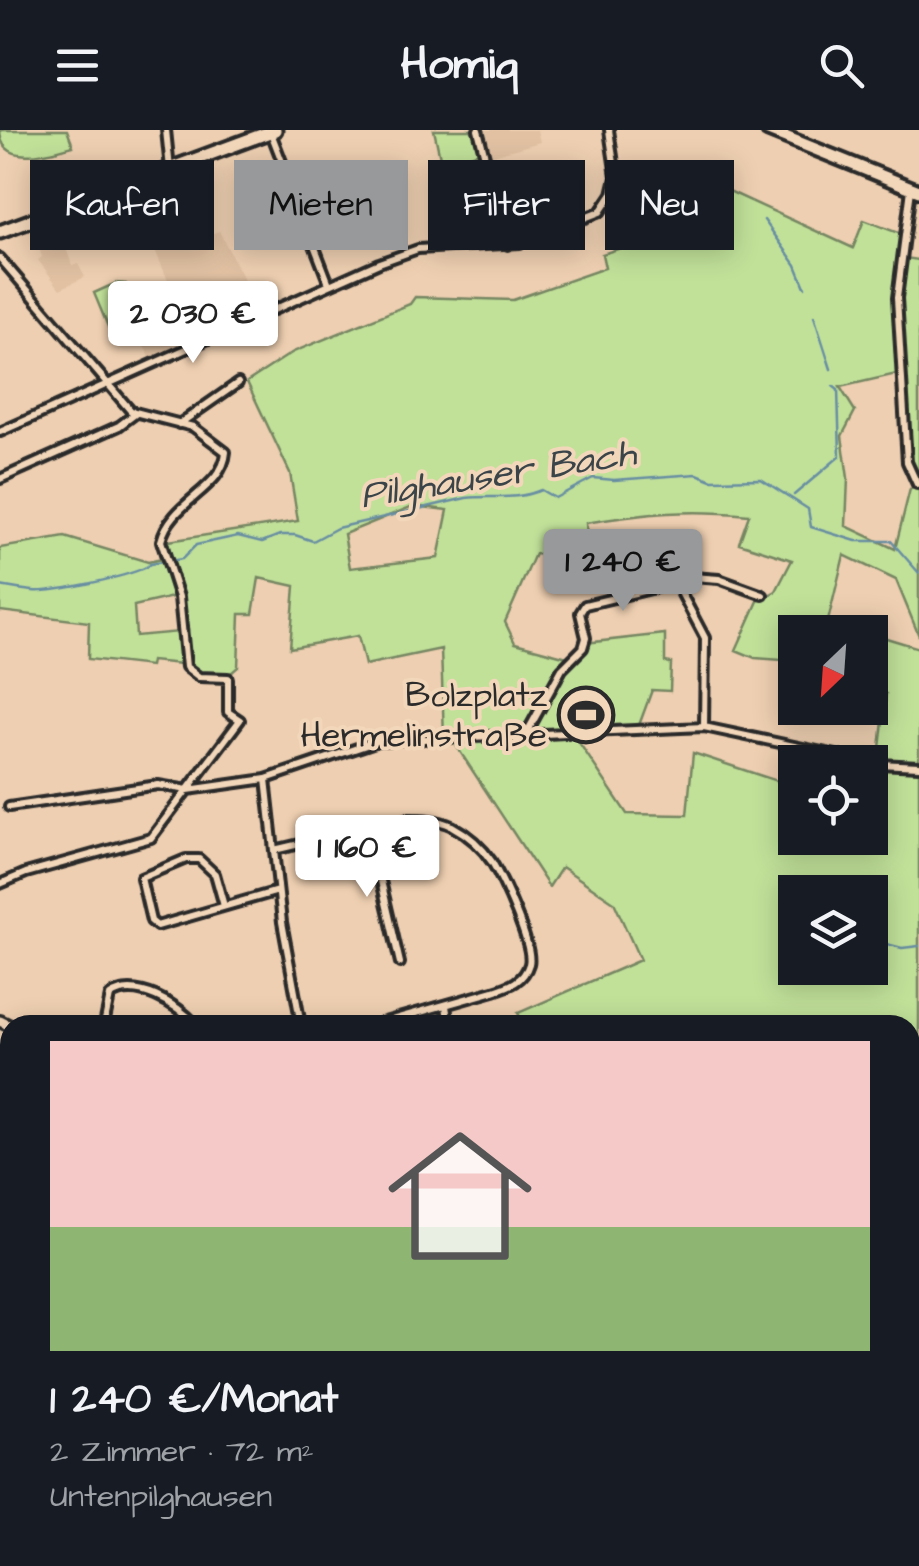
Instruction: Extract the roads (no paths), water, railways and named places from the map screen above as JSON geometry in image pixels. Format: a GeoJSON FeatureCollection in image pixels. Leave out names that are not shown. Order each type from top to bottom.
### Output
{"type":"FeatureCollection","features":[{"type":"Feature","properties":{"kind":"main road"},"geometry":{"type":"LineString","coordinates":[[768,130],[915,190]]}},
{"type":"Feature","properties":{"kind":"main road"},"geometry":{"type":"LineString","coordinates":[[201,160],[273,131]]}},
{"type":"Feature","properties":{"kind":"main road"},"geometry":{"type":"LineString","coordinates":[[0,232],[30,221]]}},
{"type":"Feature","properties":{"kind":"street"},"geometry":{"type":"LineString","coordinates":[[166,130],[170,160]]}},
{"type":"Feature","properties":{"kind":"street"},"geometry":{"type":"LineString","coordinates":[[478,130],[486,160]]}},
{"type":"Feature","properties":{"kind":"street"},"geometry":{"type":"LineString","coordinates":[[585,219],[605,206],[616,178],[609,130]]}},
{"type":"Feature","properties":{"kind":"street"},"geometry":{"type":"LineString","coordinates":[[273,131],[329,284]]}},
{"type":"Feature","properties":{"kind":"street"},"geometry":{"type":"LineString","coordinates":[[915,190],[898,298],[906,462],[917,484]]}},
{"type":"Feature","properties":{"kind":"street"},"geometry":{"type":"LineString","coordinates":[[0,432],[329,284],[428,249]]}},
{"type":"Feature","properties":{"kind":"street"},"geometry":{"type":"LineString","coordinates":[[0,884],[26,872],[151,838],[240,720],[228,712],[228,678],[198,677],[188,671],[179,597],[165,562],[162,537],[182,504],[214,480],[226,452],[193,427],[135,414],[1,260]]}},
{"type":"Feature","properties":{"kind":"street"},"geometry":{"type":"LineString","coordinates":[[180,424],[238,383]]}},
{"type":"Feature","properties":{"kind":"street"},"geometry":{"type":"LineString","coordinates":[[0,478],[119,426],[135,414]]}},
{"type":"Feature","properties":{"kind":"street"},"geometry":{"type":"LineString","coordinates":[[524,736],[562,670],[583,648],[586,638],[580,613],[585,605],[676,583],[680,576],[697,575],[763,595]]}},
{"type":"Feature","properties":{"kind":"street"},"geometry":{"type":"LineString","coordinates":[[676,583],[705,638],[704,728]]}},
{"type":"Feature","properties":{"kind":"street"},"geometry":{"type":"LineString","coordinates":[[9,806],[158,786],[188,790],[266,780],[372,742],[704,728],[879,764],[919,766]]}},
{"type":"Feature","properties":{"kind":"street"},"geometry":{"type":"LineString","coordinates":[[266,780],[278,892],[299,1015]]}},
{"type":"Feature","properties":{"kind":"street"},"geometry":{"type":"LineString","coordinates":[[274,850],[406,820],[452,826],[479,846],[492,863],[530,950],[527,970],[512,985],[412,1015]]}},
{"type":"Feature","properties":{"kind":"street"},"geometry":{"type":"LineString","coordinates":[[368,829],[400,963]]}},
{"type":"Feature","properties":{"kind":"street"},"geometry":{"type":"LineString","coordinates":[[224,906],[215,874],[199,858],[140,878],[154,926],[278,892]]}},
{"type":"Feature","properties":{"kind":"street"},"geometry":{"type":"LineString","coordinates":[[106,1015],[110,996],[131,989],[168,1003],[183,1015]]}},
{"type":"Feature","properties":{"kind":"street"},"geometry":{"type":"LineString","coordinates":[[446,1006],[447,1015]]}},
{"type":"Feature","properties":{"kind":"waterway"},"geometry":{"type":"LineString","coordinates":[[764,220],[796,265],[805,287]]}},
{"type":"Feature","properties":{"kind":"waterway"},"geometry":{"type":"LineString","coordinates":[[814,316],[831,369]]}},
{"type":"Feature","properties":{"kind":"waterway"},"geometry":{"type":"LineString","coordinates":[[794,495],[840,456],[838,390],[833,386]]}},
{"type":"Feature","properties":{"kind":"waterway","name":"Pilghauser Bach"},"geometry":{"type":"LineString","coordinates":[[0,586],[33,591],[75,586],[182,559],[196,545],[238,536],[262,542],[280,535],[295,535],[313,541],[337,528],[466,498],[513,497],[541,490],[555,498],[593,478],[697,474],[712,480],[761,479],[808,509],[811,527],[856,541],[891,541],[919,573]]}},
{"type":"Feature","properties":{"kind":"waterway"},"geometry":{"type":"LineString","coordinates":[[888,944],[919,946]]}},
{"type":"Feature","properties":{"kind":"place","name":"Bolzplatz Hermelinstraße"},"geometry":{"type":"Point","coordinates":[586,715]}}]}
